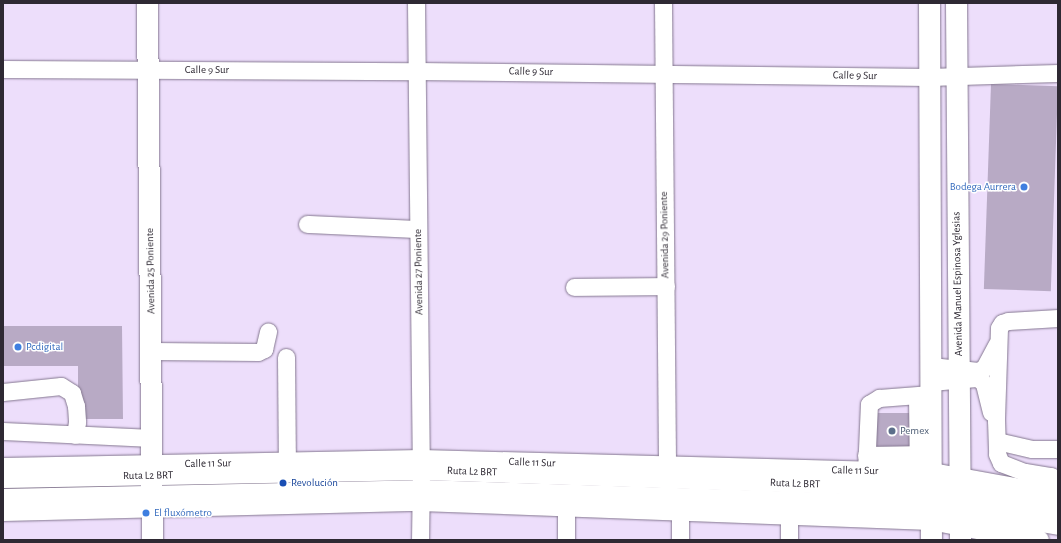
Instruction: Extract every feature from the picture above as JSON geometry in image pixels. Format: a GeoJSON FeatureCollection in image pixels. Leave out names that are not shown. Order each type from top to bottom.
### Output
{"type":"FeatureCollection","features":[{"type":"Feature","properties":{"kind":"main road","name":"Avenida 25 Poniente"},"geometry":{"type":"LineString","coordinates":[[148,3],[152,350],[152,540]]}},
{"type":"Feature","properties":{"kind":"main road"},"geometry":{"type":"LineString","coordinates":[[929,3],[927,481],[931,540]]}},
{"type":"Feature","properties":{"kind":"main road","name":"Avenida Manuel Espinosa Yglesias"},"geometry":{"type":"LineString","coordinates":[[956,3],[960,509]]}},
{"type":"Feature","properties":{"kind":"main road","name":"Calle 11 Sur"},"geometry":{"type":"LineString","coordinates":[[3,510],[287,463],[667,466],[866,463],[927,481],[960,509],[1038,540]]}},
{"type":"Feature","properties":{"kind":"main road","name":"Calle 11 Sur"},"geometry":{"type":"LineString","coordinates":[[3,468],[152,485],[420,494],[566,506],[789,514],[927,481]]}},
{"type":"Feature","properties":{"kind":"main road","name":"Calle 11 Sur"},"geometry":{"type":"LineString","coordinates":[[927,481],[960,509],[1058,496]]}},
{"type":"Feature","properties":{"kind":"street","name":"Avenida 27 Poniente"},"geometry":{"type":"LineString","coordinates":[[416,3],[421,465],[420,540]]}},
{"type":"Feature","properties":{"kind":"street","name":"Avenida 29 Poniente"},"geometry":{"type":"LineString","coordinates":[[663,3],[667,466]]}},
{"type":"Feature","properties":{"kind":"street","name":"Calle 9 Sur"},"geometry":{"type":"LineString","coordinates":[[3,69],[664,73],[929,77],[1058,73]]}},
{"type":"Feature","properties":{"kind":"street"},"geometry":{"type":"LineString","coordinates":[[308,224],[418,229]]}},
{"type":"Feature","properties":{"kind":"street"},"geometry":{"type":"LineString","coordinates":[[574,287],[666,286]]}},
{"type":"Feature","properties":{"kind":"street"},"geometry":{"type":"LineString","coordinates":[[1058,318],[1029,318],[1002,323],[999,328],[998,342],[996,420],[997,454],[1001,463],[1025,472],[1051,476],[1058,481]]}},
{"type":"Feature","properties":{"kind":"street"},"geometry":{"type":"LineString","coordinates":[[152,350],[258,352],[264,349],[268,331]]}},
{"type":"Feature","properties":{"kind":"street"},"geometry":{"type":"LineString","coordinates":[[866,463],[869,404],[879,398],[958,375],[978,371],[984,368],[998,342]]}},
{"type":"Feature","properties":{"kind":"street"},"geometry":{"type":"LineString","coordinates":[[286,357],[287,463]]}},
{"type":"Feature","properties":{"kind":"street"},"geometry":{"type":"LineString","coordinates":[[958,375],[981,380],[984,384],[988,404],[996,420]]}},
{"type":"Feature","properties":{"kind":"street"},"geometry":{"type":"LineString","coordinates":[[3,392],[62,386],[72,393],[76,406],[77,422],[75,435]]}},
{"type":"Feature","properties":{"kind":"street"},"geometry":{"type":"LineString","coordinates":[[3,431],[152,438]]}},
{"type":"Feature","properties":{"kind":"street"},"geometry":{"type":"LineString","coordinates":[[997,441],[1032,449],[1058,449]]}},
{"type":"Feature","properties":{"kind":"street"},"geometry":{"type":"LineString","coordinates":[[1025,472],[1032,449]]}},
{"type":"Feature","properties":{"kind":"street","name":"Ruta L2 BRT"},"geometry":{"type":"LineString","coordinates":[[3,497],[421,465],[927,481]]}},
{"type":"Feature","properties":{"kind":"street","name":"Ruta L2 BRT"},"geometry":{"type":"LineString","coordinates":[[3,479],[152,485]]}},
{"type":"Feature","properties":{"kind":"street","name":"Ruta L2 BRT"},"geometry":{"type":"LineString","coordinates":[[420,494],[927,481]]}},
{"type":"Feature","properties":{"kind":"street"},"geometry":{"type":"LineString","coordinates":[[566,506],[566,540]]}},
{"type":"Feature","properties":{"kind":"street"},"geometry":{"type":"LineString","coordinates":[[960,509],[1058,511]]}},
{"type":"Feature","properties":{"kind":"street"},"geometry":{"type":"LineString","coordinates":[[960,509],[1058,526]]}},
{"type":"Feature","properties":{"kind":"street"},"geometry":{"type":"LineString","coordinates":[[680,510],[680,540]]}},
{"type":"Feature","properties":{"kind":"street"},"geometry":{"type":"LineString","coordinates":[[789,514],[789,540]]}},
{"type":"Feature","properties":{"kind":"building","name":"Bodega Aurrera"},"geometry":{"type":"Polygon","coordinates":[[[991,84],[1058,86],[1051,291],[984,289],[991,84]]]}},
{"type":"Feature","properties":{"kind":"building"},"geometry":{"type":"Polygon","coordinates":[[[3,326],[122,326],[123,419],[78,419],[78,366],[3,366],[3,326]]]}},
{"type":"Feature","properties":{"kind":"building","name":"Pemex"},"geometry":{"type":"Polygon","coordinates":[[[871,413],[912,413],[912,448],[871,448],[871,413]]]}},
{"type":"Feature","properties":{"kind":"place","name":"Bodega Aurrera"},"geometry":{"type":"Point","coordinates":[1024,187]}},
{"type":"Feature","properties":{"kind":"place","name":"Pcdigital"},"geometry":{"type":"Point","coordinates":[18,347]}},
{"type":"Feature","properties":{"kind":"place","name":"Pemex"},"geometry":{"type":"Point","coordinates":[892,431]}},
{"type":"Feature","properties":{"kind":"place","name":"Revolución"},"geometry":{"type":"Point","coordinates":[283,483]}},
{"type":"Feature","properties":{"kind":"place","name":"El fluxómetro"},"geometry":{"type":"Point","coordinates":[146,513]}}]}
